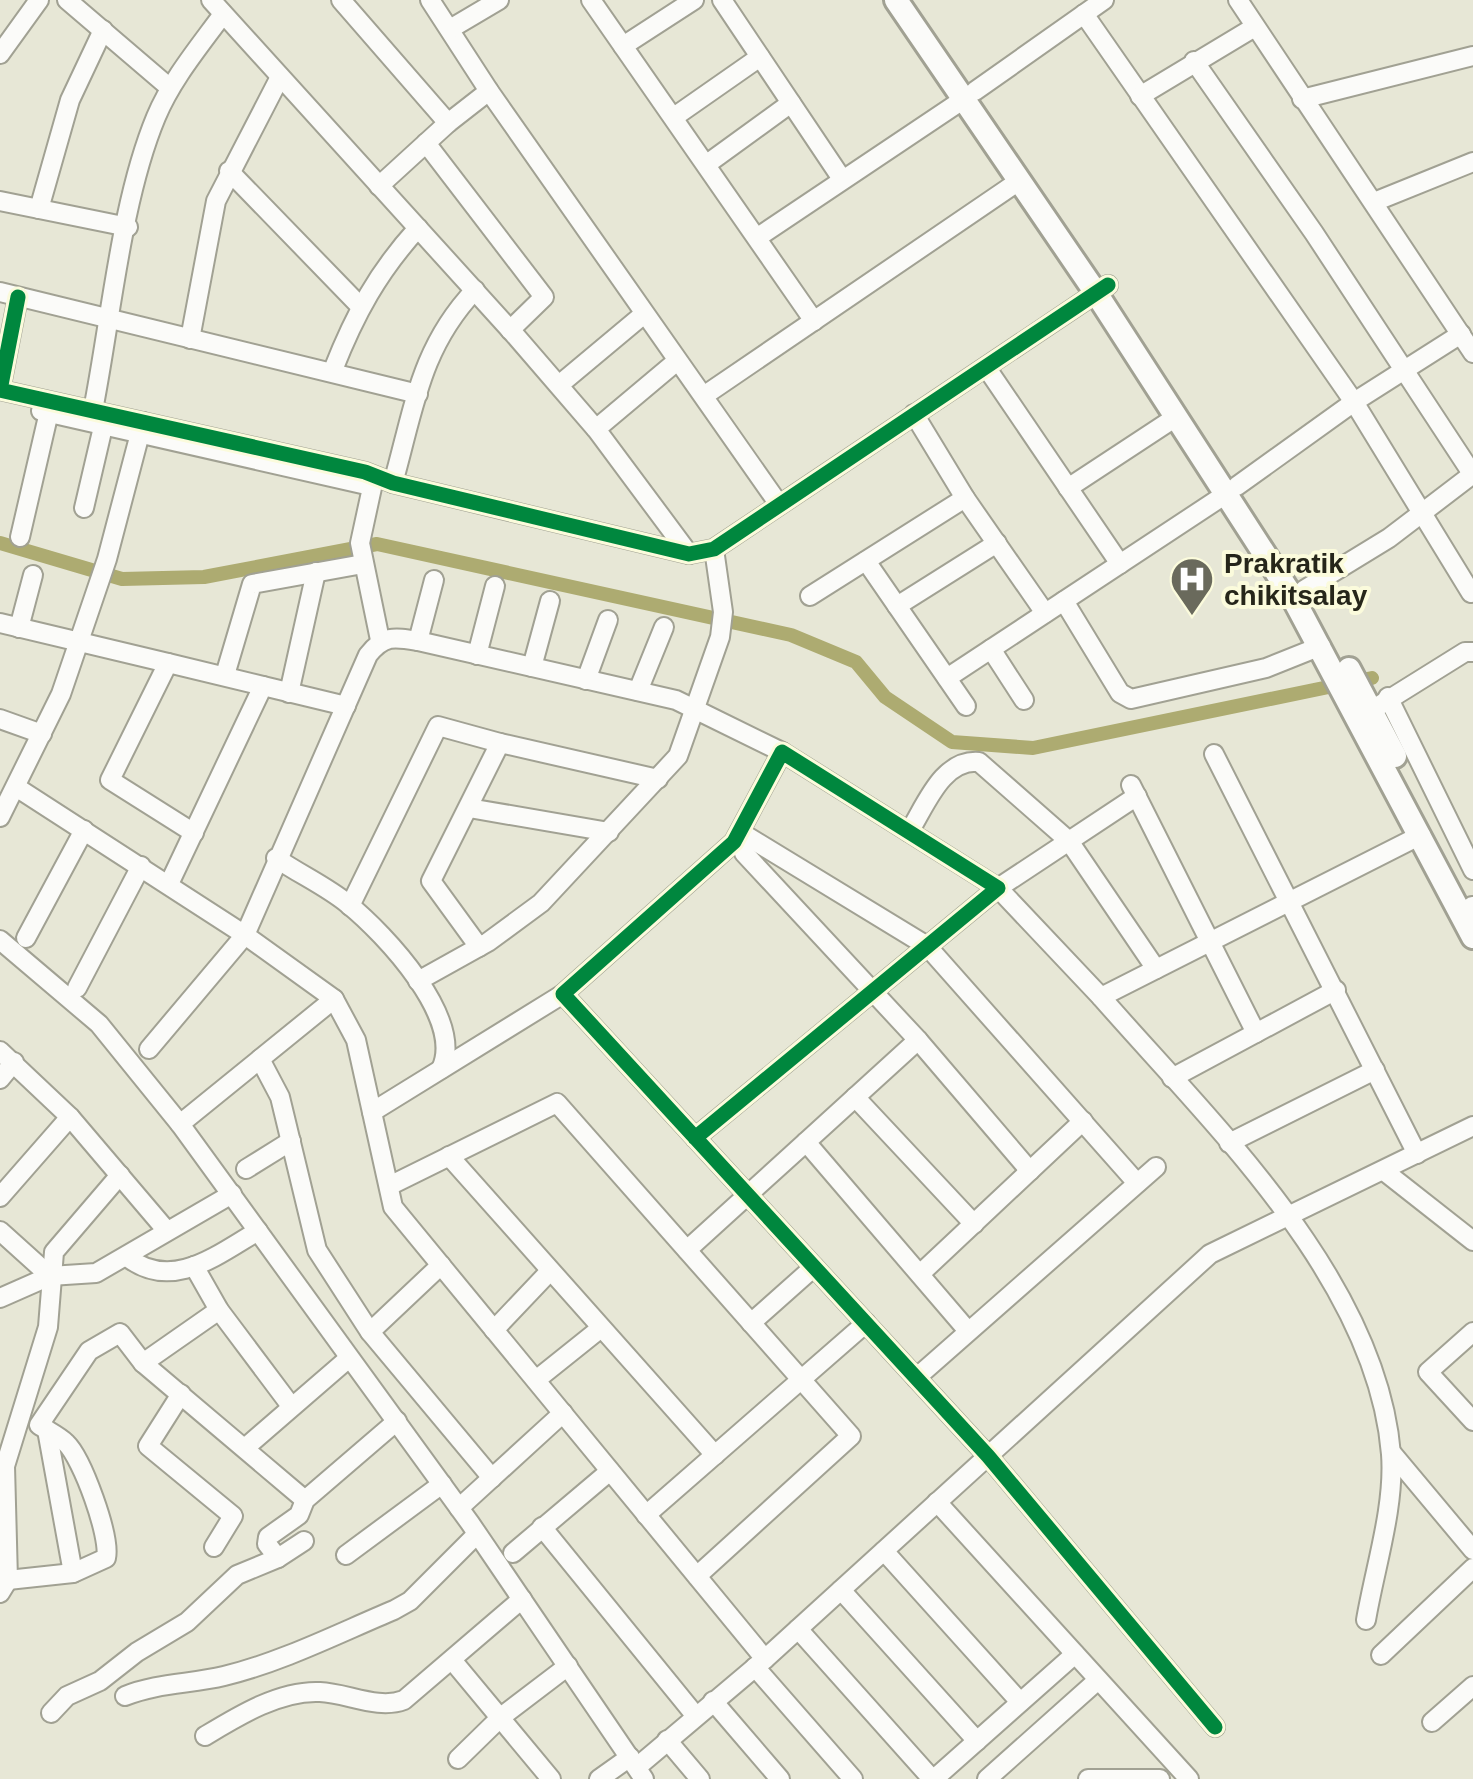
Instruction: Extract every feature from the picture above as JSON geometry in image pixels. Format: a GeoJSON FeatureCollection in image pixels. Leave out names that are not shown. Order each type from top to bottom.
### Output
{"type":"FeatureCollection","features":[{"type":"Feature","properties":{"kind":"main road"},"geometry":{"type":"LineString","coordinates":[[896,0],[969,95],[1102,289],[1232,490],[1327,648],[1371,707],[1473,906]]}},
{"type":"Feature","properties":{"kind":"main road"},"geometry":{"type":"LineString","coordinates":[[914,0],[1019,181],[1102,289],[1176,416],[1304,590],[1327,648]]}},
{"type":"Feature","properties":{"kind":"main road"},"geometry":{"type":"LineString","coordinates":[[1371,707],[1421,834],[1473,937]]}},
{"type":"Feature","properties":{"kind":"street"},"geometry":{"type":"LineString","coordinates":[[0,54],[39,0]]}},
{"type":"Feature","properties":{"kind":"street"},"geometry":{"type":"LineString","coordinates":[[68,0],[170,88]]}},
{"type":"Feature","properties":{"kind":"street"},"geometry":{"type":"LineString","coordinates":[[341,0],[448,123]]}},
{"type":"Feature","properties":{"kind":"street"},"geometry":{"type":"LineString","coordinates":[[430,0],[489,91],[778,503]]}},
{"type":"Feature","properties":{"kind":"street"},"geometry":{"type":"LineString","coordinates":[[450,29],[499,0]]}},
{"type":"Feature","properties":{"kind":"street"},"geometry":{"type":"LineString","coordinates":[[591,0],[814,321]]}},
{"type":"Feature","properties":{"kind":"street"},"geometry":{"type":"LineString","coordinates":[[623,46],[694,0]]}},
{"type":"Feature","properties":{"kind":"street"},"geometry":{"type":"LineString","coordinates":[[722,0],[842,179]]}},
{"type":"Feature","properties":{"kind":"street"},"geometry":{"type":"LineString","coordinates":[[758,237],[1104,0]]}},
{"type":"Feature","properties":{"kind":"street"},"geometry":{"type":"LineString","coordinates":[[1238,0],[1253,28],[1473,353]]}},
{"type":"Feature","properties":{"kind":"street"},"geometry":{"type":"LineString","coordinates":[[84,508],[128,227],[156,118],[217,7],[559,386],[689,554]]}},
{"type":"Feature","properties":{"kind":"street"},"geometry":{"type":"LineString","coordinates":[[1084,14],[1354,402],[1471,593]]}},
{"type":"Feature","properties":{"kind":"street"},"geometry":{"type":"LineString","coordinates":[[1140,96],[1253,28]]}},
{"type":"Feature","properties":{"kind":"street"},"geometry":{"type":"LineString","coordinates":[[38,209],[70,100],[103,30]]}},
{"type":"Feature","properties":{"kind":"street"},"geometry":{"type":"LineString","coordinates":[[1302,100],[1473,56]]}},
{"type":"Feature","properties":{"kind":"street"},"geometry":{"type":"LineString","coordinates":[[674,117],[760,57]]}},
{"type":"Feature","properties":{"kind":"street"},"geometry":{"type":"LineString","coordinates":[[1194,61],[1473,474],[1424,513],[1304,590]]}},
{"type":"Feature","properties":{"kind":"street"},"geometry":{"type":"LineString","coordinates":[[190,339],[216,201],[228,171],[280,77]]}},
{"type":"Feature","properties":{"kind":"street"},"geometry":{"type":"LineString","coordinates":[[379,186],[489,91]]}},
{"type":"Feature","properties":{"kind":"street"},"geometry":{"type":"LineString","coordinates":[[707,164],[791,103]]}},
{"type":"Feature","properties":{"kind":"street"},"geometry":{"type":"LineString","coordinates":[[426,142],[544,298],[510,330]]}},
{"type":"Feature","properties":{"kind":"street"},"geometry":{"type":"LineString","coordinates":[[1374,202],[1472,165]]}},
{"type":"Feature","properties":{"kind":"street"},"geometry":{"type":"LineString","coordinates":[[228,171],[360,305]]}},
{"type":"Feature","properties":{"kind":"street"},"geometry":{"type":"LineString","coordinates":[[705,395],[1019,181]]}},
{"type":"Feature","properties":{"kind":"street"},"geometry":{"type":"LineString","coordinates":[[0,201],[128,227]]}},
{"type":"Feature","properties":{"kind":"street"},"geometry":{"type":"LineString","coordinates":[[334,370],[360,305],[382,268],[418,228]]}},
{"type":"Feature","properties":{"kind":"street"},"geometry":{"type":"LineString","coordinates":[[141,429],[365,472],[392,483],[689,554],[714,549],[1102,289]]}},
{"type":"Feature","properties":{"kind":"street"},"geometry":{"type":"LineString","coordinates":[[392,483],[437,336],[475,290]]}},
{"type":"Feature","properties":{"kind":"street"},"geometry":{"type":"LineString","coordinates":[[392,483],[373,484],[98,419],[0,390],[9,294],[334,370],[418,394]]}},
{"type":"Feature","properties":{"kind":"street"},"geometry":{"type":"LineString","coordinates":[[559,386],[644,314]]}},
{"type":"Feature","properties":{"kind":"street"},"geometry":{"type":"LineString","coordinates":[[947,678],[1232,490],[1404,368],[1461,334]]}},
{"type":"Feature","properties":{"kind":"street"},"geometry":{"type":"LineString","coordinates":[[596,429],[677,360]]}},
{"type":"Feature","properties":{"kind":"street"},"geometry":{"type":"LineString","coordinates":[[986,367],[1120,564]]}},
{"type":"Feature","properties":{"kind":"street"},"geometry":{"type":"LineString","coordinates":[[0,401],[98,419]]}},
{"type":"Feature","properties":{"kind":"street"},"geometry":{"type":"LineString","coordinates":[[20,536],[49,412]]}},
{"type":"Feature","properties":{"kind":"street"},"geometry":{"type":"LineString","coordinates":[[914,414],[1045,614]]}},
{"type":"Feature","properties":{"kind":"street"},"geometry":{"type":"LineString","coordinates":[[1068,488],[1176,416]]}},
{"type":"Feature","properties":{"kind":"street"},"geometry":{"type":"LineString","coordinates":[[0,818],[42,734],[79,644],[107,559],[141,429]]}},
{"type":"Feature","properties":{"kind":"street"},"geometry":{"type":"LineString","coordinates":[[373,484],[362,555],[380,640]]}},
{"type":"Feature","properties":{"kind":"street"},"geometry":{"type":"LineString","coordinates":[[810,596],[966,498]]}},
{"type":"Feature","properties":{"kind":"street"},"geometry":{"type":"LineString","coordinates":[[897,606],[997,543]]}},
{"type":"Feature","properties":{"kind":"street"},"geometry":{"type":"LineString","coordinates":[[418,980],[479,947],[540,903],[678,756],[720,637],[723,612],[714,549]]}},
{"type":"Feature","properties":{"kind":"street"},"geometry":{"type":"LineString","coordinates":[[226,676],[252,584],[316,572],[362,555]]}},
{"type":"Feature","properties":{"kind":"street"},"geometry":{"type":"LineString","coordinates":[[866,561],[966,706]]}},
{"type":"Feature","properties":{"kind":"street"},"geometry":{"type":"LineString","coordinates":[[289,692],[316,572]]}},
{"type":"Feature","properties":{"kind":"street"},"geometry":{"type":"LineString","coordinates":[[33,576],[9,625],[346,706]]}},
{"type":"Feature","properties":{"kind":"street"},"geometry":{"type":"LineString","coordinates":[[418,642],[434,580]]}},
{"type":"Feature","properties":{"kind":"street"},"geometry":{"type":"LineString","coordinates":[[477,655],[495,586]]}},
{"type":"Feature","properties":{"kind":"street"},"geometry":{"type":"LineString","coordinates":[[532,667],[550,601]]}},
{"type":"Feature","properties":{"kind":"street"},"geometry":{"type":"LineString","coordinates":[[1064,601],[1120,693],[1131,698],[1266,668],[1327,648]]}},
{"type":"Feature","properties":{"kind":"street"},"geometry":{"type":"LineString","coordinates":[[586,680],[608,620]]}},
{"type":"Feature","properties":{"kind":"street"},"geometry":{"type":"LineString","coordinates":[[638,691],[664,628]]}},
{"type":"Feature","properties":{"kind":"street"},"geometry":{"type":"LineString","coordinates":[[149,1049],[245,935],[368,655],[380,640],[392,637],[532,667],[638,691],[697,710],[782,752],[998,888],[1101,997],[1293,1216],[1366,1351],[1391,1452],[1390,1480],[1366,1620]]}},
{"type":"Feature","properties":{"kind":"street"},"geometry":{"type":"LineString","coordinates":[[991,649],[1024,700]]}},
{"type":"Feature","properties":{"kind":"street"},"geometry":{"type":"LineString","coordinates":[[1473,652],[1465,652],[1371,707],[1473,870]]}},
{"type":"Feature","properties":{"kind":"street"},"geometry":{"type":"LineString","coordinates":[[168,663],[110,780],[194,833]]}},
{"type":"Feature","properties":{"kind":"street"},"geometry":{"type":"LineString","coordinates":[[169,884],[263,686]]}},
{"type":"Feature","properties":{"kind":"street"},"geometry":{"type":"LineString","coordinates":[[0,719],[42,734]]}},
{"type":"Feature","properties":{"kind":"street"},"geometry":{"type":"LineString","coordinates":[[350,906],[438,726],[658,778]]}},
{"type":"Feature","properties":{"kind":"street"},"geometry":{"type":"LineString","coordinates":[[479,947],[432,881],[500,743]]}},
{"type":"Feature","properties":{"kind":"street"},"geometry":{"type":"LineString","coordinates":[[372,1112],[563,994],[734,842],[782,752]]}},
{"type":"Feature","properties":{"kind":"street"},"geometry":{"type":"LineString","coordinates":[[1214,754],[1417,1154]]}},
{"type":"Feature","properties":{"kind":"street"},"geometry":{"type":"LineString","coordinates":[[909,832],[944,775],[968,761],[979,762],[1069,841],[1156,969]]}},
{"type":"Feature","properties":{"kind":"street"},"geometry":{"type":"LineString","coordinates":[[16,787],[169,884],[334,1000],[356,1040],[394,1207],[697,1576],[760,1663],[853,1779]]}},
{"type":"Feature","properties":{"kind":"street"},"geometry":{"type":"LineString","coordinates":[[695,1138],[998,888],[1069,841],[1134,790],[1256,1032]]}},
{"type":"Feature","properties":{"kind":"street"},"geometry":{"type":"LineString","coordinates":[[469,808],[610,832]]}},
{"type":"Feature","properties":{"kind":"street"},"geometry":{"type":"LineString","coordinates":[[26,938],[84,830]]}},
{"type":"Feature","properties":{"kind":"street"},"geometry":{"type":"LineString","coordinates":[[740,832],[928,946],[1137,1183]]}},
{"type":"Feature","properties":{"kind":"street"},"geometry":{"type":"LineString","coordinates":[[740,832],[744,854],[918,1040],[1030,1170]]}},
{"type":"Feature","properties":{"kind":"street"},"geometry":{"type":"LineString","coordinates":[[1101,997],[1421,834]]}},
{"type":"Feature","properties":{"kind":"street"},"geometry":{"type":"LineString","coordinates":[[276,858],[350,906],[418,980],[445,1034],[449,1053],[441,1069]]}},
{"type":"Feature","properties":{"kind":"street"},"geometry":{"type":"LineString","coordinates":[[77,988],[141,866]]}},
{"type":"Feature","properties":{"kind":"street"},"geometry":{"type":"LineString","coordinates":[[2,945],[98,1024],[188,1117],[258,1232],[442,1484],[466,1502],[478,1534],[639,1766]]}},
{"type":"Feature","properties":{"kind":"street"},"geometry":{"type":"LineString","coordinates":[[1172,1078],[1336,990]]}},
{"type":"Feature","properties":{"kind":"street"},"geometry":{"type":"LineString","coordinates":[[563,994],[988,1456],[1215,1727]]}},
{"type":"Feature","properties":{"kind":"street"},"geometry":{"type":"LineString","coordinates":[[188,1117],[334,1000]]}},
{"type":"Feature","properties":{"kind":"street"},"geometry":{"type":"LineString","coordinates":[[687,1250],[918,1040]]}},
{"type":"Feature","properties":{"kind":"street"},"geometry":{"type":"LineString","coordinates":[[0,1079],[7,1056],[70,1117],[167,1231]]}},
{"type":"Feature","properties":{"kind":"street"},"geometry":{"type":"LineString","coordinates":[[260,1059],[280,1096],[300,1196],[317,1250],[370,1332],[492,1478]]}},
{"type":"Feature","properties":{"kind":"street"},"geometry":{"type":"LineString","coordinates":[[1229,1143],[1375,1070]]}},
{"type":"Feature","properties":{"kind":"street"},"geometry":{"type":"LineString","coordinates":[[855,1097],[974,1224]]}},
{"type":"Feature","properties":{"kind":"street"},"geometry":{"type":"LineString","coordinates":[[389,1186],[557,1103],[851,1436],[697,1576]]}},
{"type":"Feature","properties":{"kind":"street"},"geometry":{"type":"LineString","coordinates":[[0,1197],[70,1117]]}},
{"type":"Feature","properties":{"kind":"street"},"geometry":{"type":"LineString","coordinates":[[920,1274],[1083,1121]]}},
{"type":"Feature","properties":{"kind":"street"},"geometry":{"type":"LineString","coordinates":[[599,1779],[639,1766],[694,1715],[760,1663],[1210,1254],[1473,1126]]}},
{"type":"Feature","properties":{"kind":"street"},"geometry":{"type":"LineString","coordinates":[[246,1170],[291,1141]]}},
{"type":"Feature","properties":{"kind":"street"},"geometry":{"type":"LineString","coordinates":[[806,1142],[968,1331]]}},
{"type":"Feature","properties":{"kind":"street"},"geometry":{"type":"LineString","coordinates":[[449,1156],[714,1455]]}},
{"type":"Feature","properties":{"kind":"street"},"geometry":{"type":"LineString","coordinates":[[916,1378],[1156,1166]]}},
{"type":"Feature","properties":{"kind":"street"},"geometry":{"type":"LineString","coordinates":[[1384,1172],[1473,1240]]}},
{"type":"Feature","properties":{"kind":"street"},"geometry":{"type":"LineString","coordinates":[[120,1175],[54,1252],[48,1327],[2,1464],[4,1586],[72,1573],[102,1562],[108,1552],[107,1536],[68,1444],[39,1425],[96,1344],[120,1333],[143,1363],[305,1500]]}},
{"type":"Feature","properties":{"kind":"street"},"geometry":{"type":"LineString","coordinates":[[0,1298],[50,1276],[96,1273],[232,1194]]}},
{"type":"Feature","properties":{"kind":"street"},"geometry":{"type":"LineString","coordinates":[[0,1232],[50,1276]]}},
{"type":"Feature","properties":{"kind":"street"},"geometry":{"type":"LineString","coordinates":[[127,1258],[152,1272],[180,1272],[258,1232]]}},
{"type":"Feature","properties":{"kind":"street"},"geometry":{"type":"LineString","coordinates":[[370,1332],[440,1264]]}},
{"type":"Feature","properties":{"kind":"street"},"geometry":{"type":"LineString","coordinates":[[194,1266],[219,1310],[291,1406]]}},
{"type":"Feature","properties":{"kind":"street"},"geometry":{"type":"LineString","coordinates":[[752,1323],[814,1267]]}},
{"type":"Feature","properties":{"kind":"street"},"geometry":{"type":"LineString","coordinates":[[494,1330],[550,1271]]}},
{"type":"Feature","properties":{"kind":"street"},"geometry":{"type":"LineString","coordinates":[[143,1363],[219,1310]]}},
{"type":"Feature","properties":{"kind":"street"},"geometry":{"type":"LineString","coordinates":[[646,1515],[866,1323]]}},
{"type":"Feature","properties":{"kind":"street"},"geometry":{"type":"LineString","coordinates":[[536,1380],[601,1328]]}},
{"type":"Feature","properties":{"kind":"street"},"geometry":{"type":"LineString","coordinates":[[1473,1332],[1428,1372],[1473,1420]]}},
{"type":"Feature","properties":{"kind":"street"},"geometry":{"type":"LineString","coordinates":[[246,1447],[350,1358]]}},
{"type":"Feature","properties":{"kind":"street"},"geometry":{"type":"LineString","coordinates":[[181,1394],[148,1446],[233,1516],[214,1547]]}},
{"type":"Feature","properties":{"kind":"street"},"geometry":{"type":"LineString","coordinates":[[466,1502],[563,1413]]}},
{"type":"Feature","properties":{"kind":"street"},"geometry":{"type":"LineString","coordinates":[[278,1558],[266,1539],[299,1515],[305,1500],[397,1421]]}},
{"type":"Feature","properties":{"kind":"street"},"geometry":{"type":"LineString","coordinates":[[48,1430],[72,1573]]}},
{"type":"Feature","properties":{"kind":"street"},"geometry":{"type":"LineString","coordinates":[[1391,1452],[1473,1550]]}},
{"type":"Feature","properties":{"kind":"street"},"geometry":{"type":"LineString","coordinates":[[513,1553],[610,1470]]}},
{"type":"Feature","properties":{"kind":"street"},"geometry":{"type":"LineString","coordinates":[[346,1556],[442,1484]]}},
{"type":"Feature","properties":{"kind":"street"},"geometry":{"type":"LineString","coordinates":[[938,1502],[1180,1769]]}},
{"type":"Feature","properties":{"kind":"street"},"geometry":{"type":"LineString","coordinates":[[542,1527],[694,1715]]}},
{"type":"Feature","properties":{"kind":"street"},"geometry":{"type":"LineString","coordinates":[[125,1696],[156,1685],[181,1686],[230,1675],[394,1610],[410,1600],[478,1534]]}},
{"type":"Feature","properties":{"kind":"street"},"geometry":{"type":"LineString","coordinates":[[51,1714],[67,1696],[100,1681],[137,1652],[187,1622],[236,1575],[278,1558],[304,1541]]}},
{"type":"Feature","properties":{"kind":"street"},"geometry":{"type":"LineString","coordinates":[[884,1551],[1020,1702]]}},
{"type":"Feature","properties":{"kind":"street"},"geometry":{"type":"LineString","coordinates":[[1381,1656],[1473,1568]]}},
{"type":"Feature","properties":{"kind":"street"},"geometry":{"type":"LineString","coordinates":[[840,1590],[976,1741]]}},
{"type":"Feature","properties":{"kind":"street"},"geometry":{"type":"LineString","coordinates":[[205,1736],[242,1714],[297,1694],[319,1692],[396,1703],[522,1599]]}},
{"type":"Feature","properties":{"kind":"street"},"geometry":{"type":"LineString","coordinates":[[798,1629],[933,1779],[1074,1654]]}},
{"type":"Feature","properties":{"kind":"street"},"geometry":{"type":"LineString","coordinates":[[452,1660],[551,1779]]}},
{"type":"Feature","properties":{"kind":"street"},"geometry":{"type":"LineString","coordinates":[[458,1759],[501,1717],[568,1666]]}},
{"type":"Feature","properties":{"kind":"street"},"geometry":{"type":"LineString","coordinates":[[990,1778],[1098,1680]]}},
{"type":"Feature","properties":{"kind":"street"},"geometry":{"type":"LineString","coordinates":[[1432,1722],[1473,1686]]}},
{"type":"Feature","properties":{"kind":"street"},"geometry":{"type":"LineString","coordinates":[[713,1702],[780,1779]]}},
{"type":"Feature","properties":{"kind":"street"},"geometry":{"type":"LineString","coordinates":[[667,1740],[700,1779]]}},
{"type":"Feature","properties":{"kind":"street"},"geometry":{"type":"LineString","coordinates":[[1088,1779],[1160,1779]]}},
{"type":"Feature","properties":{"kind":"waterway"},"geometry":{"type":"LineString","coordinates":[[0,543],[122,579],[204,577],[377,544],[791,635],[856,662],[885,697],[952,742],[1033,748],[1372,678]]}},
{"type":"Feature","properties":{"kind":"cycle path"},"geometry":{"type":"LineString","coordinates":[[18,297],[0,390],[365,472],[393,483],[689,554],[714,549],[1108,285]]}},
{"type":"Feature","properties":{"kind":"cycle path"},"geometry":{"type":"LineString","coordinates":[[695,1138],[998,888],[782,752],[734,842],[563,994],[988,1456],[1215,1727]]}},
{"type":"Feature","properties":{"kind":"place","name":"Prakratik chikitsalay"},"geometry":{"type":"Point","coordinates":[1192,617]}}]}
